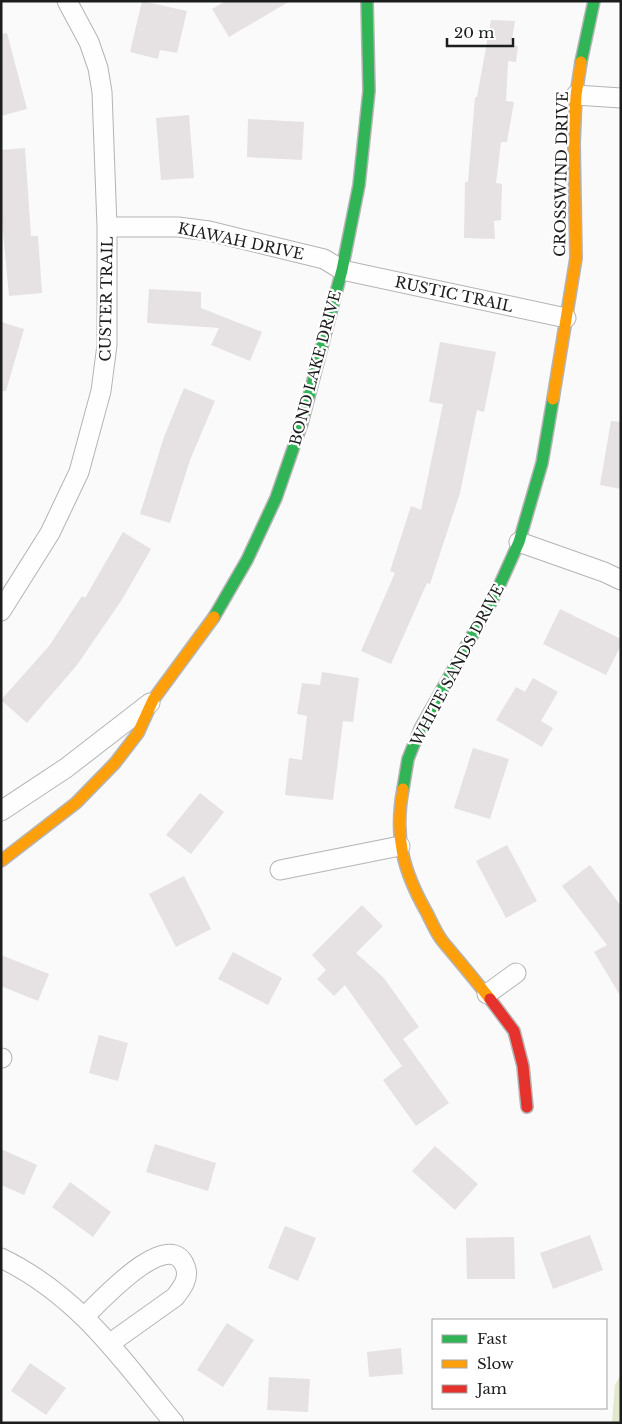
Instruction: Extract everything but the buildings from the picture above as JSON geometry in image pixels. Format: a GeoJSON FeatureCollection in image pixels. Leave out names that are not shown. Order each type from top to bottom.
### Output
{"type":"FeatureCollection","features":[{"type":"Feature","properties":{"kind":"street","name":"CUSTER TRAIL"},"geometry":{"type":"LineString","coordinates":[[1,612],[50,533],[76,478],[86,452],[101,391],[107,345],[107,228],[102,92],[98,68],[90,42],[67,1]]}},
{"type":"Feature","properties":{"kind":"street","name":"BOND LAKE DRIVE"},"geometry":{"type":"LineString","coordinates":[[1,861],[76,803],[115,763],[138,732],[153,700],[221,608],[247,560],[276,498],[302,423],[342,270],[359,185],[369,91],[367,1]]}},
{"type":"Feature","properties":{"kind":"street","name":"CROSSWIND DRIVE"},"geometry":{"type":"LineString","coordinates":[[566,318],[576,258],[574,144],[576,95],[586,32],[594,1]]}},
{"type":"Feature","properties":{"kind":"street"},"geometry":{"type":"LineString","coordinates":[[576,95],[621,98]]}},
{"type":"Feature","properties":{"kind":"street","name":"KIAWAH DRIVE"},"geometry":{"type":"LineString","coordinates":[[107,228],[178,226],[209,231],[324,260],[342,270]]}},
{"type":"Feature","properties":{"kind":"street","name":"RUSTIC TRAIL"},"geometry":{"type":"LineString","coordinates":[[342,270],[566,318]]}},
{"type":"Feature","properties":{"kind":"street","name":"WHITE SANDS DRIVE"},"geometry":{"type":"LineString","coordinates":[[527,1107],[523,1066],[514,1031],[487,994],[443,942],[411,885],[400,846],[399,811],[408,759],[420,729],[496,593],[519,542],[542,463],[566,318]]}},
{"type":"Feature","properties":{"kind":"street"},"geometry":{"type":"LineString","coordinates":[[519,542],[604,572],[621,580]]}},
{"type":"Feature","properties":{"kind":"street","name":"BOND LAKE DRIVE"},"geometry":{"type":"LineString","coordinates":[[1,811],[66,768],[153,700]]}},
{"type":"Feature","properties":{"kind":"street"},"geometry":{"type":"LineString","coordinates":[[280,870],[400,846]]}},
{"type":"Feature","properties":{"kind":"street"},"geometry":{"type":"LineString","coordinates":[[487,994],[516,974]]}},
{"type":"Feature","properties":{"kind":"street"},"geometry":{"type":"LineString","coordinates":[[85,1316],[150,1258],[170,1254],[181,1259],[186,1266],[187,1277],[176,1297],[109,1344]]}},
{"type":"Feature","properties":{"kind":"street"},"geometry":{"type":"LineString","coordinates":[[1,1258],[51,1287],[85,1316],[174,1423]]}},
{"type":"Feature","properties":{"kind":"green space"},"geometry":{"type":"Polygon","coordinates":[[[621,1374],[621,1423],[612,1423],[615,1385],[621,1374]]]}},
{"type":"Feature","properties":{"kind":"traffic: fast"},"geometry":{"type":"LineString","coordinates":[[214,617],[247,560],[276,498],[302,423],[342,270],[359,185],[369,91],[367,1]]}},
{"type":"Feature","properties":{"kind":"traffic: fast"},"geometry":{"type":"LineString","coordinates":[[581,62],[594,1]]}},
{"type":"Feature","properties":{"kind":"traffic: fast"},"geometry":{"type":"LineString","coordinates":[[403,789],[408,759],[420,729],[496,593],[519,542],[542,463],[553,399]]}},
{"type":"Feature","properties":{"kind":"traffic: slow"},"geometry":{"type":"LineString","coordinates":[[553,399],[576,258],[574,144],[576,95],[581,62]]}},
{"type":"Feature","properties":{"kind":"traffic: slow"},"geometry":{"type":"LineString","coordinates":[[1,861],[76,803],[115,763],[138,733],[153,700],[214,617]]}},
{"type":"Feature","properties":{"kind":"traffic: slow"},"geometry":{"type":"LineString","coordinates":[[403,789],[400,806],[400,838],[406,868],[412,883],[439,936],[490,999]]}},
{"type":"Feature","properties":{"kind":"traffic: jam"},"geometry":{"type":"LineString","coordinates":[[490,999],[514,1031],[523,1066],[527,1107]]}}]}
